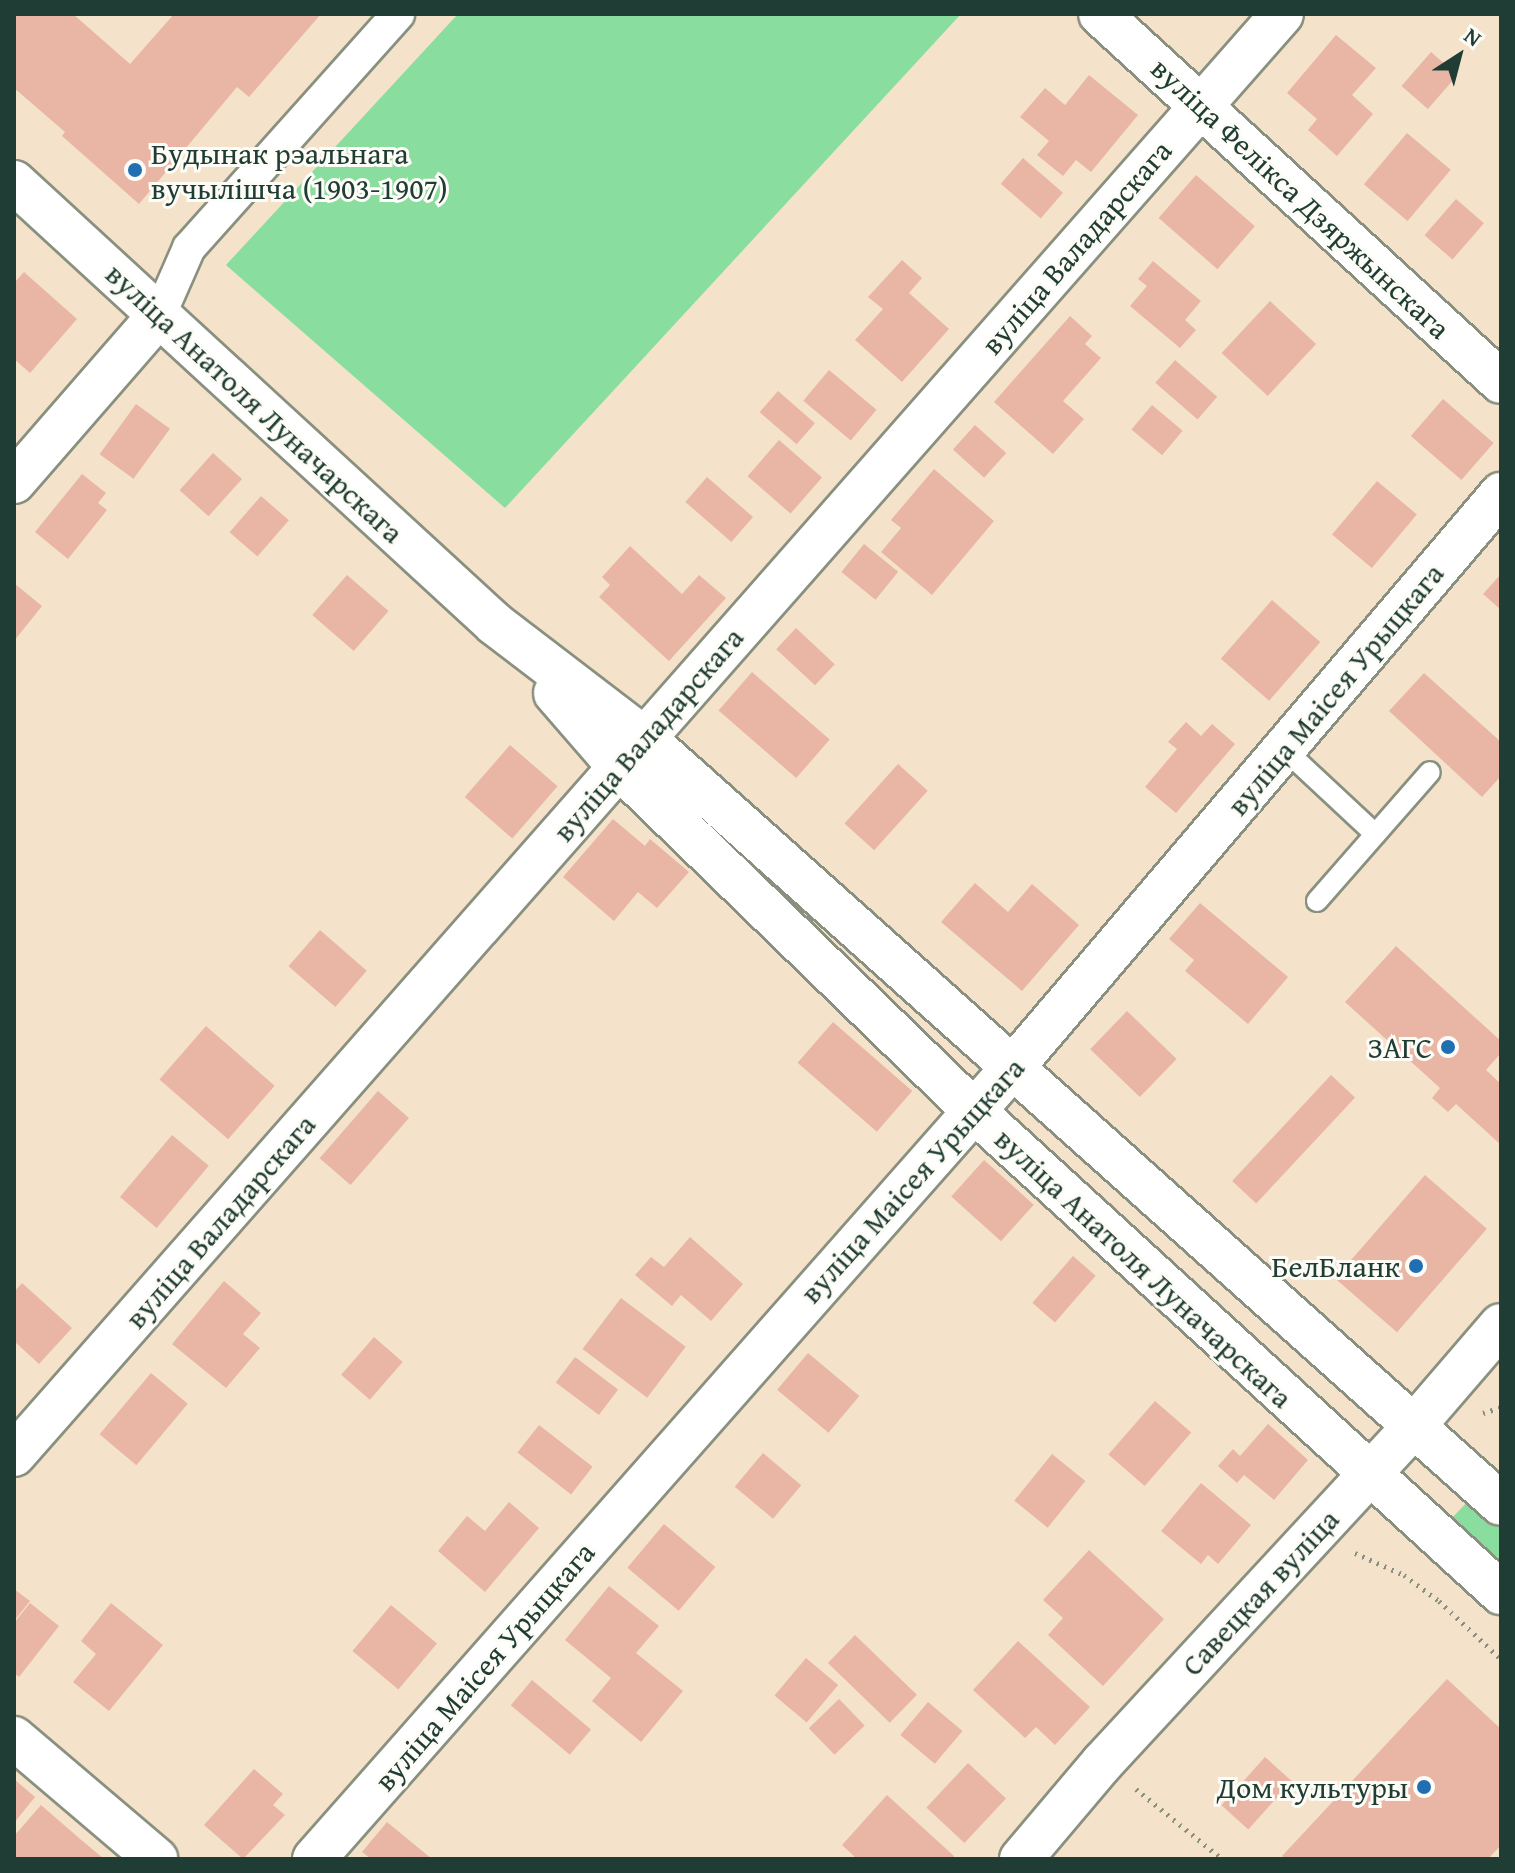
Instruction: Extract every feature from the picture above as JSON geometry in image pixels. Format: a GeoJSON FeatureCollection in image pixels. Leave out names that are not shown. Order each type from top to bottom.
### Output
{"type":"FeatureCollection","features":[{"type":"Feature","properties":{"kind":"street"},"geometry":{"type":"LineString","coordinates":[[14,482],[160,314],[189,248],[398,14]]}},
{"type":"Feature","properties":{"kind":"street","name":"вуліца Фелікса Дзяржынскага"},"geometry":{"type":"LineString","coordinates":[[1100,14],[1501,382]]}},
{"type":"Feature","properties":{"kind":"street","name":"вуліца Валадарскага"},"geometry":{"type":"LineString","coordinates":[[14,1455],[1282,14]]}},
{"type":"Feature","properties":{"kind":"street","name":"вуліца Анатоля Луначарскага"},"geometry":{"type":"LineString","coordinates":[[14,182],[632,752],[973,1110],[1501,1593]]}},
{"type":"Feature","properties":{"kind":"street","name":"вуліца Маісея Урыцкага"},"geometry":{"type":"LineString","coordinates":[[314,1859],[1013,1067],[1501,494]]}},
{"type":"Feature","properties":{"kind":"street","name":"вуліца Анатоля Луначарскага"},"geometry":{"type":"LineString","coordinates":[[632,752],[1013,1067],[1501,1504]]}},
{"type":"Feature","properties":{"kind":"street","name":"Савецкая вуліца"},"geometry":{"type":"LineString","coordinates":[[1021,1859],[1103,1762],[1414,1426],[1501,1325]]}},
{"type":"Feature","properties":{"kind":"street"},"geometry":{"type":"LineString","coordinates":[[14,1738],[156,1859]]}},
{"type":"Feature","properties":{"kind":"lane"},"geometry":{"type":"LineString","coordinates":[[1284,749],[1375,834]]}},
{"type":"Feature","properties":{"kind":"lane"},"geometry":{"type":"LineString","coordinates":[[1317,901],[1430,772]]}},
{"type":"Feature","properties":{"kind":"path"},"geometry":{"type":"LineString","coordinates":[[1362,1559],[1404,1575],[1439,1601],[1501,1659]]}},
{"type":"Feature","properties":{"kind":"path"},"geometry":{"type":"LineString","coordinates":[[1103,1762],[1222,1859]]}},
{"type":"Feature","properties":{"kind":"green space"},"geometry":{"type":"Polygon","coordinates":[[[458,14],[961,14],[505,508],[226,265],[458,14]]]}},
{"type":"Feature","properties":{"kind":"green space"},"geometry":{"type":"Polygon","coordinates":[[[1469,1500],[1501,1529],[1501,1561],[1452,1518],[1469,1500]]]}},
{"type":"Feature","properties":{"kind":"building"},"geometry":{"type":"Polygon","coordinates":[[[14,14],[73,14],[130,64],[174,14],[321,14],[249,97],[237,87],[139,204],[62,136],[65,132],[14,88],[14,14]]]}},
{"type":"Feature","properties":{"kind":"building"},"geometry":{"type":"Polygon","coordinates":[[[1336,35],[1376,68],[1352,95],[1373,114],[1337,156],[1308,130],[1317,119],[1287,93],[1336,35]]]}},
{"type":"Feature","properties":{"kind":"building"},"geometry":{"type":"Polygon","coordinates":[[[1431,52],[1457,75],[1428,109],[1401,86],[1431,52]]]}},
{"type":"Feature","properties":{"kind":"building"},"geometry":{"type":"Polygon","coordinates":[[[1089,75],[1138,115],[1091,172],[1076,160],[1063,176],[1037,155],[1049,141],[1020,117],[1045,88],[1065,105],[1089,75]]]}},
{"type":"Feature","properties":{"kind":"building"},"geometry":{"type":"Polygon","coordinates":[[[1407,133],[1451,170],[1408,221],[1364,184],[1407,133]]]}},
{"type":"Feature","properties":{"kind":"building"},"geometry":{"type":"Polygon","coordinates":[[[1023,158],[1063,193],[1041,218],[1001,184],[1023,158]]]}},
{"type":"Feature","properties":{"kind":"building"},"geometry":{"type":"Polygon","coordinates":[[[1196,175],[1255,226],[1217,269],[1159,218],[1196,175]]]}},
{"type":"Feature","properties":{"kind":"building"},"geometry":{"type":"Polygon","coordinates":[[[1456,199],[1484,223],[1452,260],[1425,235],[1456,199]]]}},
{"type":"Feature","properties":{"kind":"building"},"geometry":{"type":"Polygon","coordinates":[[[902,260],[922,278],[909,293],[949,329],[902,382],[855,340],[883,309],[868,297],[902,260]]]}},
{"type":"Feature","properties":{"kind":"building"},"geometry":{"type":"Polygon","coordinates":[[[1153,261],[1201,301],[1185,320],[1196,330],[1180,348],[1130,306],[1147,286],[1138,279],[1153,261]]]}},
{"type":"Feature","properties":{"kind":"building"},"geometry":{"type":"Polygon","coordinates":[[[24,272],[77,319],[30,373],[14,359],[14,283],[24,272]]]}},
{"type":"Feature","properties":{"kind":"building"},"geometry":{"type":"Polygon","coordinates":[[[1270,301],[1316,344],[1268,396],[1222,353],[1270,301]]]}},
{"type":"Feature","properties":{"kind":"building"},"geometry":{"type":"Polygon","coordinates":[[[1070,316],[1092,336],[1085,344],[1101,358],[1063,401],[1084,419],[1053,454],[994,402],[1070,316]]]}},
{"type":"Feature","properties":{"kind":"building"},"geometry":{"type":"Polygon","coordinates":[[[1175,360],[1217,397],[1198,419],[1155,383],[1175,360]]]}},
{"type":"Feature","properties":{"kind":"building"},"geometry":{"type":"Polygon","coordinates":[[[829,370],[876,410],[851,440],[803,401],[829,370]]]}},
{"type":"Feature","properties":{"kind":"building"},"geometry":{"type":"Polygon","coordinates":[[[778,391],[815,423],[797,444],[760,412],[778,391]]]}},
{"type":"Feature","properties":{"kind":"building"},"geometry":{"type":"Polygon","coordinates":[[[1443,399],[1494,443],[1461,480],[1411,436],[1443,399]]]}},
{"type":"Feature","properties":{"kind":"building"},"geometry":{"type":"Polygon","coordinates":[[[136,404],[170,429],[134,479],[100,454],[136,404]]]}},
{"type":"Feature","properties":{"kind":"building"},"geometry":{"type":"Polygon","coordinates":[[[1152,405],[1183,431],[1162,455],[1131,430],[1152,405]]]}},
{"type":"Feature","properties":{"kind":"building"},"geometry":{"type":"Polygon","coordinates":[[[975,425],[1006,453],[984,478],[953,450],[975,425]]]}},
{"type":"Feature","properties":{"kind":"building"},"geometry":{"type":"Polygon","coordinates":[[[779,440],[822,477],[791,514],[748,476],[779,440]]]}},
{"type":"Feature","properties":{"kind":"building"},"geometry":{"type":"Polygon","coordinates":[[[213,453],[242,479],[209,516],[180,490],[213,453]]]}},
{"type":"Feature","properties":{"kind":"building"},"geometry":{"type":"Polygon","coordinates":[[[934,469],[994,521],[932,595],[881,552],[901,528],[891,520],[934,469]]]}},
{"type":"Feature","properties":{"kind":"building"},"geometry":{"type":"Polygon","coordinates":[[[82,474],[106,493],[98,503],[107,510],[68,559],[35,532],[82,474]]]}},
{"type":"Feature","properties":{"kind":"building"},"geometry":{"type":"Polygon","coordinates":[[[707,477],[753,517],[731,542],[685,502],[707,477]]]}},
{"type":"Feature","properties":{"kind":"building"},"geometry":{"type":"Polygon","coordinates":[[[1377,481],[1417,514],[1372,568],[1332,535],[1377,481]]]}},
{"type":"Feature","properties":{"kind":"building"},"geometry":{"type":"Polygon","coordinates":[[[261,496],[289,520],[257,557],[230,532],[261,496]]]}},
{"type":"Feature","properties":{"kind":"building"},"geometry":{"type":"Polygon","coordinates":[[[864,544],[898,572],[876,600],[841,572],[864,544]]]}},
{"type":"Feature","properties":{"kind":"building"},"geometry":{"type":"Polygon","coordinates":[[[630,546],[682,594],[699,575],[726,598],[669,661],[599,597],[610,585],[602,577],[630,546]]]}},
{"type":"Feature","properties":{"kind":"building"},"geometry":{"type":"Polygon","coordinates":[[[1501,574],[1501,610],[1483,594],[1501,574]]]}},
{"type":"Feature","properties":{"kind":"building"},"geometry":{"type":"Polygon","coordinates":[[[347,575],[389,611],[354,651],[312,615],[347,575]]]}},
{"type":"Feature","properties":{"kind":"building"},"geometry":{"type":"Polygon","coordinates":[[[14,583],[42,606],[14,641],[14,583]]]}},
{"type":"Feature","properties":{"kind":"building"},"geometry":{"type":"Polygon","coordinates":[[[1272,600],[1320,642],[1269,701],[1221,659],[1272,600]]]}},
{"type":"Feature","properties":{"kind":"building"},"geometry":{"type":"Polygon","coordinates":[[[796,628],[835,664],[815,685],[776,649],[796,628]]]}},
{"type":"Feature","properties":{"kind":"building"},"geometry":{"type":"Polygon","coordinates":[[[752,672],[830,740],[796,778],[719,710],[752,672]]]}},
{"type":"Feature","properties":{"kind":"building"},"geometry":{"type":"Polygon","coordinates":[[[1424,673],[1501,742],[1501,776],[1482,797],[1389,711],[1424,673]]]}},
{"type":"Feature","properties":{"kind":"building"},"geometry":{"type":"Polygon","coordinates":[[[1186,722],[1201,736],[1212,724],[1235,744],[1176,813],[1145,787],[1177,749],[1168,742],[1186,722]]]}},
{"type":"Feature","properties":{"kind":"building"},"geometry":{"type":"Polygon","coordinates":[[[510,745],[558,786],[512,838],[465,797],[510,745]]]}},
{"type":"Feature","properties":{"kind":"building"},"geometry":{"type":"Polygon","coordinates":[[[898,764],[928,791],[874,850],[844,823],[898,764]]]}},
{"type":"Feature","properties":{"kind":"building"},"geometry":{"type":"Polygon","coordinates":[[[613,819],[645,846],[650,839],[689,872],[657,908],[638,892],[614,921],[563,877],[613,819]]]}},
{"type":"Feature","properties":{"kind":"building"},"geometry":{"type":"Polygon","coordinates":[[[975,883],[1008,912],[1032,884],[1079,925],[1022,991],[941,922],[975,883]]]}},
{"type":"Feature","properties":{"kind":"building"},"geometry":{"type":"Polygon","coordinates":[[[1200,903],[1288,977],[1248,1024],[1185,971],[1194,960],[1169,939],[1200,903]]]}},
{"type":"Feature","properties":{"kind":"building"},"geometry":{"type":"Polygon","coordinates":[[[320,930],[367,971],[335,1007],[289,966],[320,930]]]}},
{"type":"Feature","properties":{"kind":"building","name":"ЗАГС"},"geometry":{"type":"Polygon","coordinates":[[[1396,946],[1501,1041],[1501,1053],[1486,1070],[1501,1084],[1501,1145],[1456,1104],[1448,1112],[1432,1098],[1440,1088],[1345,1002],[1396,946]]]}},
{"type":"Feature","properties":{"kind":"building"},"geometry":{"type":"Polygon","coordinates":[[[1127,1011],[1177,1059],[1140,1097],[1090,1049],[1127,1011]]]}},
{"type":"Feature","properties":{"kind":"building"},"geometry":{"type":"Polygon","coordinates":[[[833,1022],[912,1091],[877,1132],[798,1063],[833,1022]]]}},
{"type":"Feature","properties":{"kind":"building"},"geometry":{"type":"Polygon","coordinates":[[[206,1026],[275,1086],[228,1139],[159,1080],[206,1026]]]}},
{"type":"Feature","properties":{"kind":"building"},"geometry":{"type":"Polygon","coordinates":[[[1331,1075],[1355,1098],[1256,1204],[1232,1181],[1331,1075]]]}},
{"type":"Feature","properties":{"kind":"building"},"geometry":{"type":"Polygon","coordinates":[[[378,1091],[409,1118],[351,1185],[320,1158],[378,1091]]]}},
{"type":"Feature","properties":{"kind":"building"},"geometry":{"type":"Polygon","coordinates":[[[172,1135],[209,1166],[157,1228],[120,1197],[172,1135]]]}},
{"type":"Feature","properties":{"kind":"building"},"geometry":{"type":"Polygon","coordinates":[[[984,1160],[1034,1205],[1001,1241],[951,1196],[984,1160]]]}},
{"type":"Feature","properties":{"kind":"building"},"geometry":{"type":"Polygon","coordinates":[[[1425,1175],[1487,1229],[1397,1332],[1335,1278],[1425,1175]]]}},
{"type":"Feature","properties":{"kind":"building"},"geometry":{"type":"Polygon","coordinates":[[[690,1237],[743,1284],[711,1321],[681,1295],[672,1306],[635,1275],[651,1257],[664,1267],[690,1237]]]}},
{"type":"Feature","properties":{"kind":"building"},"geometry":{"type":"Polygon","coordinates":[[[1073,1256],[1096,1276],[1055,1322],[1032,1303],[1073,1256]]]}},
{"type":"Feature","properties":{"kind":"building"},"geometry":{"type":"Polygon","coordinates":[[[224,1281],[261,1313],[243,1334],[260,1348],[226,1388],[172,1344],[224,1281]]]}},
{"type":"Feature","properties":{"kind":"building"},"geometry":{"type":"Polygon","coordinates":[[[22,1283],[72,1328],[39,1364],[14,1341],[14,1292],[22,1283]]]}},
{"type":"Feature","properties":{"kind":"building"},"geometry":{"type":"Polygon","coordinates":[[[621,1298],[686,1347],[647,1398],[582,1349],[621,1298]]]}},
{"type":"Feature","properties":{"kind":"building"},"geometry":{"type":"Polygon","coordinates":[[[374,1337],[403,1362],[370,1400],[341,1375],[374,1337]]]}},
{"type":"Feature","properties":{"kind":"building"},"geometry":{"type":"Polygon","coordinates":[[[808,1353],[859,1396],[828,1433],[777,1390],[808,1353]]]}},
{"type":"Feature","properties":{"kind":"building"},"geometry":{"type":"Polygon","coordinates":[[[575,1357],[618,1389],[599,1415],[556,1383],[575,1357]]]}},
{"type":"Feature","properties":{"kind":"building"},"geometry":{"type":"Polygon","coordinates":[[[151,1373],[188,1404],[136,1465],[100,1434],[151,1373]]]}},
{"type":"Feature","properties":{"kind":"building"},"geometry":{"type":"Polygon","coordinates":[[[1155,1401],[1191,1432],[1145,1486],[1108,1455],[1155,1401]]]}},
{"type":"Feature","properties":{"kind":"building"},"geometry":{"type":"Polygon","coordinates":[[[1268,1424],[1308,1460],[1274,1500],[1244,1475],[1237,1483],[1218,1466],[1233,1449],[1240,1456],[1268,1424]]]}},
{"type":"Feature","properties":{"kind":"building"},"geometry":{"type":"Polygon","coordinates":[[[539,1425],[593,1467],[571,1494],[517,1453],[539,1425]]]}},
{"type":"Feature","properties":{"kind":"building"},"geometry":{"type":"Polygon","coordinates":[[[763,1453],[801,1485],[773,1519],[735,1487],[763,1453]]]}},
{"type":"Feature","properties":{"kind":"building"},"geometry":{"type":"Polygon","coordinates":[[[1052,1454],[1085,1481],[1048,1528],[1014,1501],[1052,1454]]]}},
{"type":"Feature","properties":{"kind":"building"},"geometry":{"type":"Polygon","coordinates":[[[1201,1483],[1251,1525],[1218,1564],[1208,1555],[1201,1564],[1161,1531],[1201,1483]]]}},
{"type":"Feature","properties":{"kind":"building"},"geometry":{"type":"Polygon","coordinates":[[[509,1502],[539,1528],[485,1592],[438,1551],[467,1516],[485,1531],[509,1502]]]}},
{"type":"Feature","properties":{"kind":"building"},"geometry":{"type":"Polygon","coordinates":[[[664,1524],[715,1567],[679,1611],[627,1568],[664,1524]]]}},
{"type":"Feature","properties":{"kind":"building"},"geometry":{"type":"Polygon","coordinates":[[[1089,1550],[1164,1619],[1103,1686],[1048,1635],[1063,1618],[1043,1600],[1089,1550]]]}},
{"type":"Feature","properties":{"kind":"building"},"geometry":{"type":"Polygon","coordinates":[[[609,1586],[659,1626],[636,1653],[683,1691],[641,1742],[592,1701],[611,1678],[565,1640],[609,1586]]]}},
{"type":"Feature","properties":{"kind":"building"},"geometry":{"type":"Polygon","coordinates":[[[14,1589],[30,1601],[14,1621],[14,1589]]]}},
{"type":"Feature","properties":{"kind":"building"},"geometry":{"type":"Polygon","coordinates":[[[30,1603],[59,1626],[19,1677],[14,1673],[14,1623],[30,1603]]]}},
{"type":"Feature","properties":{"kind":"building"},"geometry":{"type":"Polygon","coordinates":[[[111,1603],[163,1645],[109,1711],[73,1682],[96,1654],[81,1641],[111,1603]]]}},
{"type":"Feature","properties":{"kind":"building"},"geometry":{"type":"Polygon","coordinates":[[[391,1605],[437,1644],[398,1690],[352,1651],[391,1605]]]}},
{"type":"Feature","properties":{"kind":"building"},"geometry":{"type":"Polygon","coordinates":[[[855,1635],[917,1695],[890,1723],[828,1663],[855,1635]]]}},
{"type":"Feature","properties":{"kind":"building"},"geometry":{"type":"Polygon","coordinates":[[[1018,1641],[1090,1707],[1055,1745],[1036,1727],[1025,1738],[973,1690],[1018,1641]]]}},
{"type":"Feature","properties":{"kind":"building"},"geometry":{"type":"Polygon","coordinates":[[[806,1658],[838,1685],[807,1723],[775,1696],[806,1658]]]}},
{"type":"Feature","properties":{"kind":"building","name":"Дом культуры"},"geometry":{"type":"Polygon","coordinates":[[[1447,1679],[1501,1729],[1501,1845],[1488,1859],[1286,1859],[1282,1856],[1447,1679]]]}},
{"type":"Feature","properties":{"kind":"building"},"geometry":{"type":"Polygon","coordinates":[[[532,1680],[591,1729],[570,1755],[511,1705],[532,1680]]]}},
{"type":"Feature","properties":{"kind":"building"},"geometry":{"type":"Polygon","coordinates":[[[839,1699],[865,1726],[834,1755],[809,1728],[839,1699]]]}},
{"type":"Feature","properties":{"kind":"building"},"geometry":{"type":"Polygon","coordinates":[[[928,1702],[962,1731],[935,1764],[900,1735],[928,1702]]]}},
{"type":"Feature","properties":{"kind":"building"},"geometry":{"type":"Polygon","coordinates":[[[1265,1757],[1292,1781],[1248,1829],[1222,1805],[1265,1757]]]}},
{"type":"Feature","properties":{"kind":"building"},"geometry":{"type":"Polygon","coordinates":[[[968,1763],[1006,1798],[964,1843],[926,1808],[968,1763]]]}},
{"type":"Feature","properties":{"kind":"building"},"geometry":{"type":"Polygon","coordinates":[[[254,1769],[283,1794],[273,1805],[285,1815],[243,1859],[204,1825],[254,1769]]]}},
{"type":"Feature","properties":{"kind":"building"},"geometry":{"type":"Polygon","coordinates":[[[14,1779],[35,1797],[14,1823],[14,1779]]]}},
{"type":"Feature","properties":{"kind":"building"},"geometry":{"type":"Polygon","coordinates":[[[887,1795],[954,1856],[952,1859],[857,1859],[842,1845],[887,1795]]]}},
{"type":"Feature","properties":{"kind":"building"},"geometry":{"type":"Polygon","coordinates":[[[41,1805],[104,1859],[14,1859],[14,1836],[41,1805]]]}},
{"type":"Feature","properties":{"kind":"building"},"geometry":{"type":"Polygon","coordinates":[[[387,1822],[432,1859],[371,1859],[362,1852],[387,1822]]]}},
{"type":"Feature","properties":{"kind":"place","name":"Будынак рэальнага вучылішча (1903-1907)"},"geometry":{"type":"Point","coordinates":[135,170]}},
{"type":"Feature","properties":{"kind":"place","name":"ЗАГС"},"geometry":{"type":"Point","coordinates":[1448,1047]}},
{"type":"Feature","properties":{"kind":"place","name":"БелБланк"},"geometry":{"type":"Point","coordinates":[1416,1266]}},
{"type":"Feature","properties":{"kind":"place","name":"Дом культуры"},"geometry":{"type":"Point","coordinates":[1424,1787]}}]}
